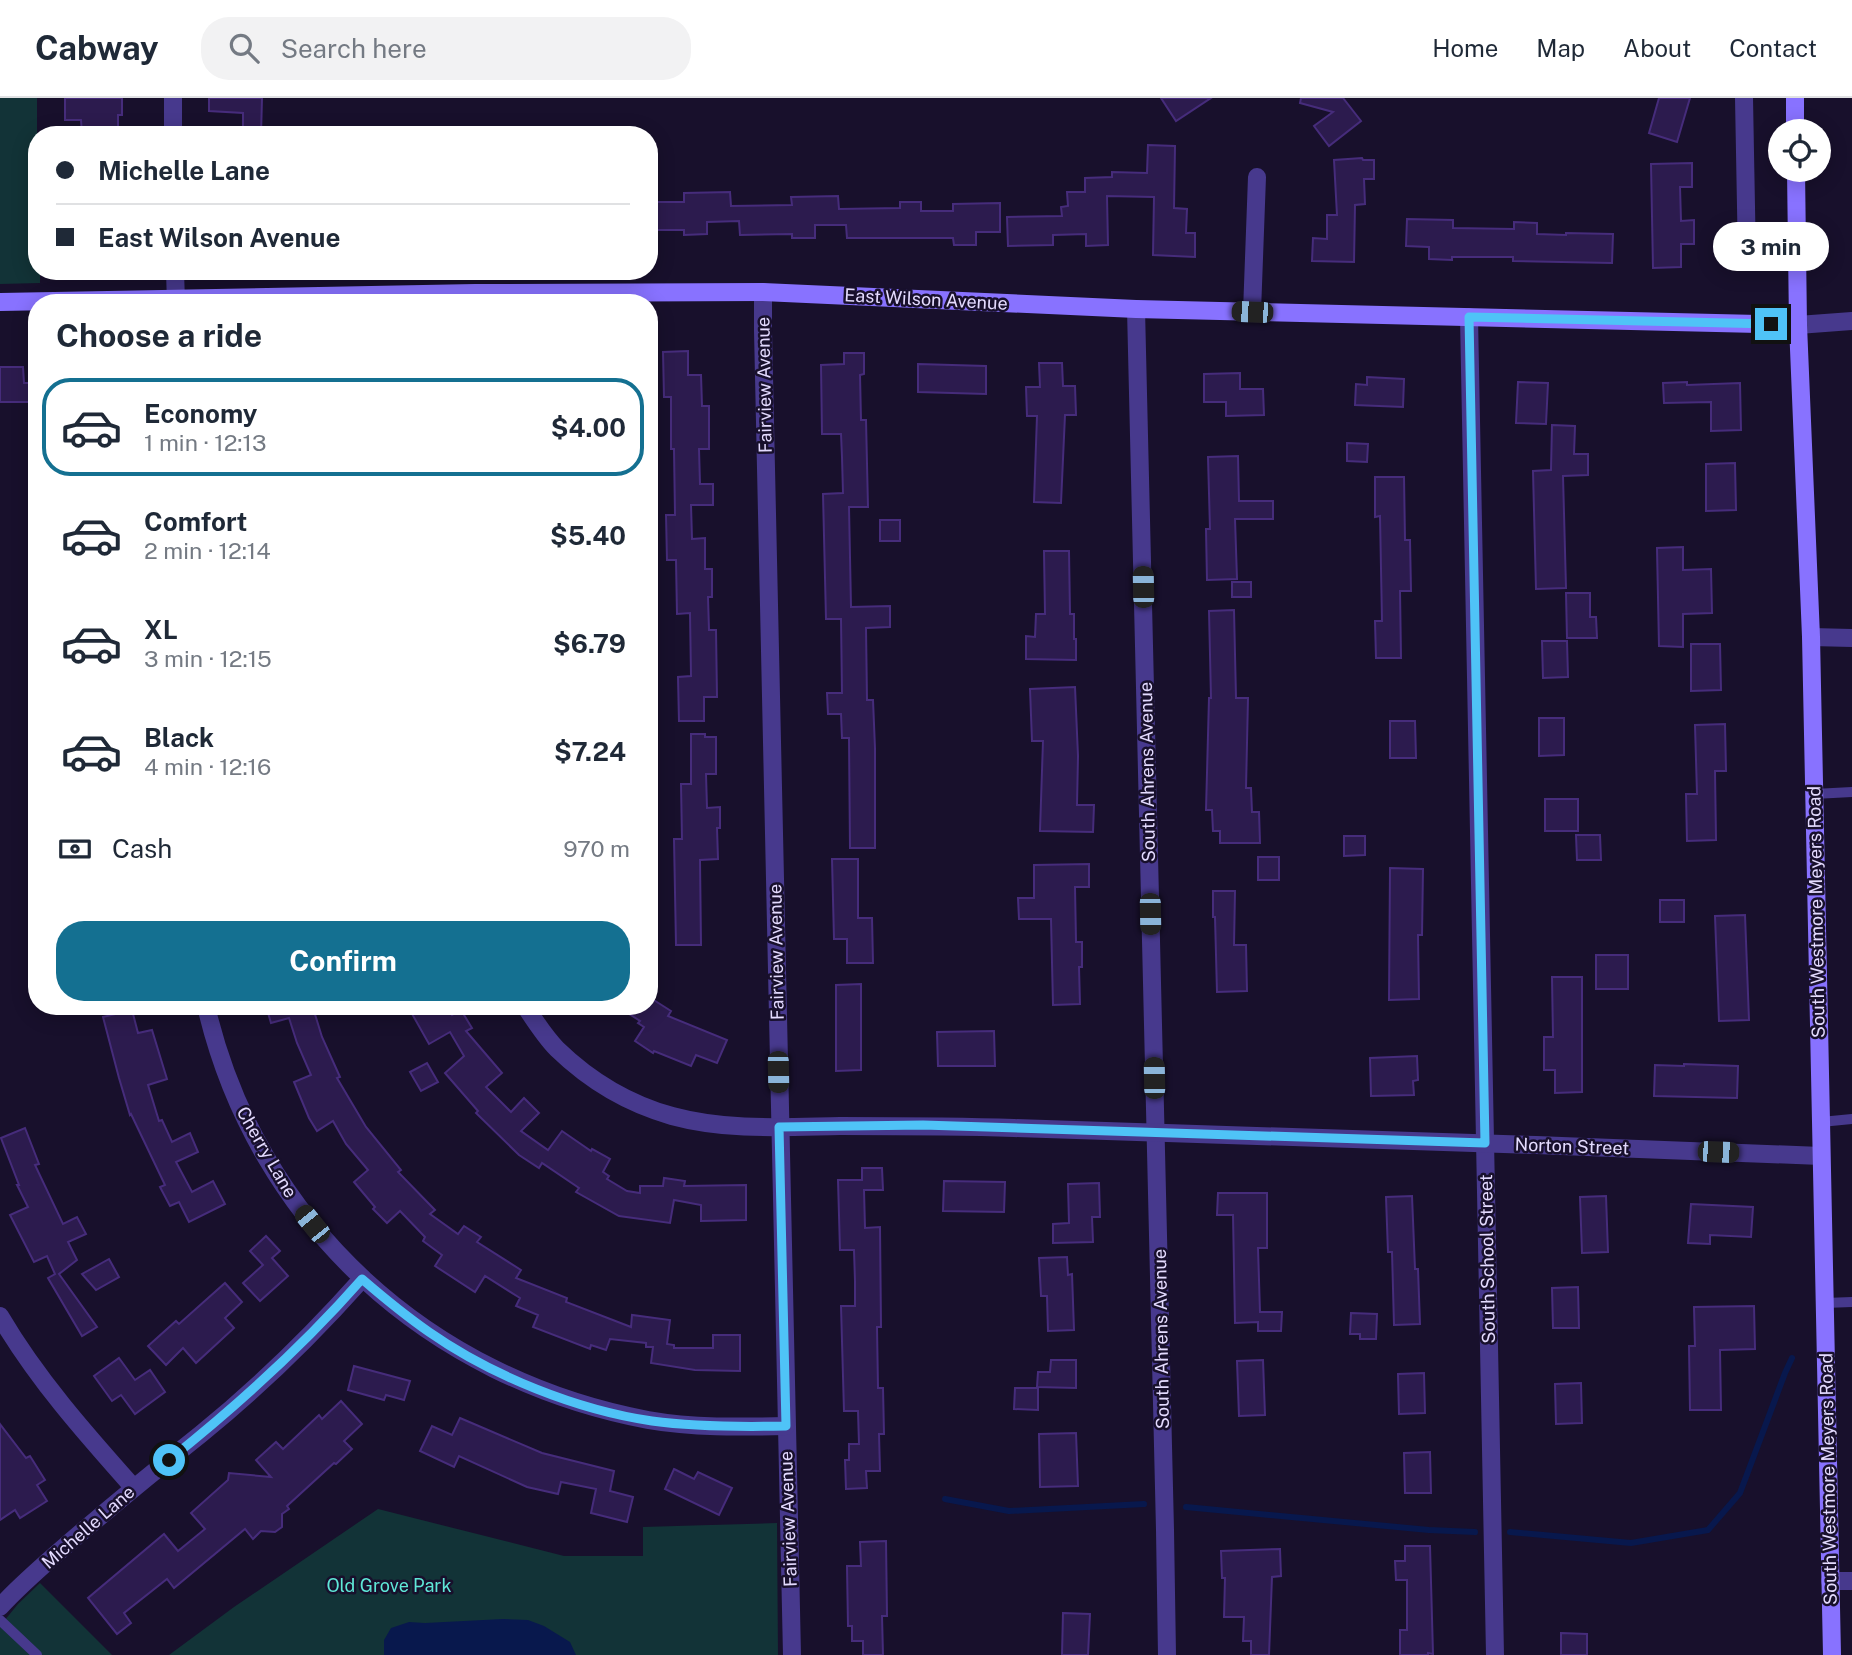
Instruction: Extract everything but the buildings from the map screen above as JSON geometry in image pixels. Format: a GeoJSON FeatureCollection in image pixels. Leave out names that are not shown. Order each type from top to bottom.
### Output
{"type":"FeatureCollection","features":[{"type":"Feature","properties":{"kind":"street"},"geometry":{"type":"LineString","coordinates":[[173,98],[173,126]]}},
{"type":"Feature","properties":{"kind":"street"},"geometry":{"type":"LineString","coordinates":[[1744,98],[1747,261]]}},
{"type":"Feature","properties":{"kind":"street"},"geometry":{"type":"LineString","coordinates":[[1795,98],[1796,119]]}},
{"type":"Feature","properties":{"kind":"street"},"geometry":{"type":"LineString","coordinates":[[1252,312],[1257,177]]}},
{"type":"Feature","properties":{"kind":"street","name":"South Westmore Meyers Road"},"geometry":{"type":"LineString","coordinates":[[1796,182],[1798,324],[1811,637],[1832,1655]]}},
{"type":"Feature","properties":{"kind":"street","name":"East Wilson Avenue"},"geometry":{"type":"LineString","coordinates":[[658,294],[764,292],[1136,309],[1469,317],[1798,324],[1852,321]]}},
{"type":"Feature","properties":{"kind":"street","name":"Fairview Avenue"},"geometry":{"type":"LineString","coordinates":[[764,292],[762,331],[792,1655]]}},
{"type":"Feature","properties":{"kind":"street","name":"East Wilson Avenue"},"geometry":{"type":"LineString","coordinates":[[0,302],[28,302]]}},
{"type":"Feature","properties":{"kind":"street","name":"South Ahrens Avenue"},"geometry":{"type":"LineString","coordinates":[[1136,309],[1167,1655]]}},
{"type":"Feature","properties":{"kind":"street","name":"South School Street"},"geometry":{"type":"LineString","coordinates":[[1469,317],[1495,1655]]}},
{"type":"Feature","properties":{"kind":"street"},"geometry":{"type":"LineString","coordinates":[[1811,637],[1852,638]]}},
{"type":"Feature","properties":{"kind":"street","name":"Cherry Lane"},"geometry":{"type":"LineString","coordinates":[[209,1015],[225,1073],[256,1140],[281,1182],[324,1239],[362,1279],[431,1334],[510,1377],[600,1409],[651,1420],[697,1425],[786,1426]]}},
{"type":"Feature","properties":{"kind":"street","name":"Norton Street"},"geometry":{"type":"LineString","coordinates":[[531,1015],[555,1048],[626,1099],[650,1109],[729,1126],[923,1125],[1821,1156]]}},
{"type":"Feature","properties":{"kind":"street","name":"Michelle Lane"},"geometry":{"type":"LineString","coordinates":[[0,1607],[19,1587],[133,1487],[204,1432],[272,1371],[362,1279]]}},
{"type":"Feature","properties":{"kind":"street"},"geometry":{"type":"LineString","coordinates":[[0,1316],[43,1382],[133,1487]]}},
{"type":"Feature","properties":{"kind":"street"},"geometry":{"type":"LineString","coordinates":[[1830,1581],[1852,1581]]}},
{"type":"Feature","properties":{"kind":"lane"},"geometry":{"type":"LineString","coordinates":[[1814,794],[1852,792]]}},
{"type":"Feature","properties":{"kind":"lane"},"geometry":{"type":"LineString","coordinates":[[1821,1122],[1852,1119]]}},
{"type":"Feature","properties":{"kind":"lane"},"geometry":{"type":"LineString","coordinates":[[1825,1303],[1852,1302]]}},
{"type":"Feature","properties":{"kind":"lane"},"geometry":{"type":"LineString","coordinates":[[0,1620],[37,1655]]}},
{"type":"Feature","properties":{"kind":"green space"},"geometry":{"type":"Polygon","coordinates":[[[0,98],[37,98],[37,126],[28,126],[28,280],[40,280],[40,283],[0,284],[0,98]]]}},
{"type":"Feature","properties":{"kind":"green space","name":"Old Grove Park"},"geometry":{"type":"Polygon","coordinates":[[[378,1509],[564,1556],[643,1556],[643,1527],[777,1523],[778,1655],[169,1655],[234,1607],[378,1509]]]}},
{"type":"Feature","properties":{"kind":"green space"},"geometry":{"type":"Polygon","coordinates":[[[40,1583],[112,1655],[0,1655],[0,1626],[40,1583]]]}},
{"type":"Feature","properties":{"kind":"shaded area"},"geometry":{"type":"Polygon","coordinates":[[[528,1620],[544,1626],[570,1642],[576,1655],[384,1655],[384,1640],[391,1628],[409,1622],[528,1620]]]}},
{"type":"Feature","properties":{"kind":"waterway"},"geometry":{"type":"LineString","coordinates":[[1510,1532],[1631,1543],[1708,1530],[1740,1493],[1792,1358]]}},
{"type":"Feature","properties":{"kind":"waterway"},"geometry":{"type":"LineString","coordinates":[[945,1499],[1009,1511],[1144,1504]]}},
{"type":"Feature","properties":{"kind":"waterway"},"geometry":{"type":"LineString","coordinates":[[1186,1507],[1475,1532]]}},
{"type":"Feature","properties":{"kind":"route"},"geometry":{"type":"LineString","coordinates":[[169,1460],[272,1371],[362,1279],[431,1334],[510,1377],[552,1394],[600,1409],[651,1420],[736,1427],[786,1426],[779,1127],[923,1125],[1485,1143],[1469,317],[1771,324]]}}]}
